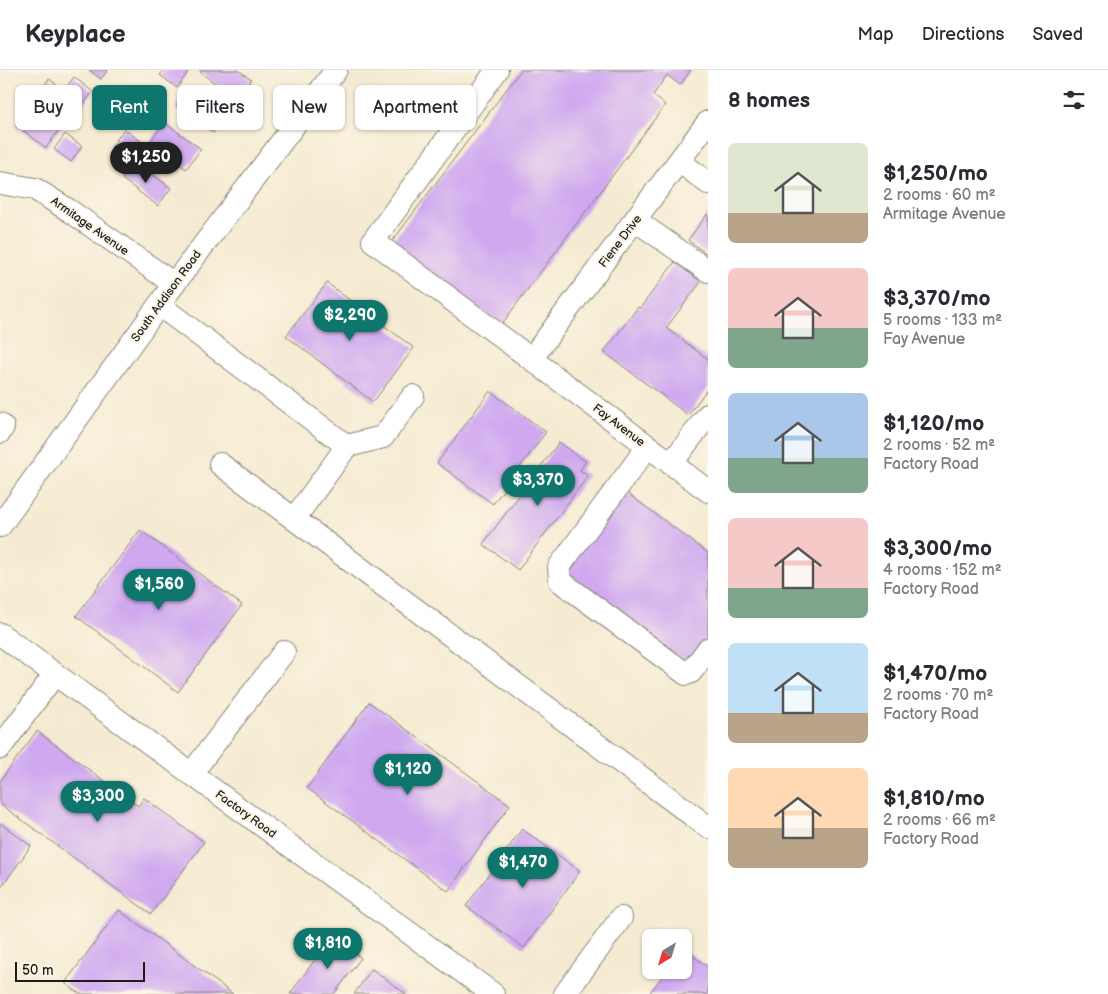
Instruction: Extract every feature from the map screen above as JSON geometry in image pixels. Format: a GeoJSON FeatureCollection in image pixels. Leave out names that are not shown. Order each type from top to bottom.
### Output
{"type":"FeatureCollection","features":[{"type":"Feature","properties":{"kind":"street","name":"South Addison Road"},"geometry":{"type":"LineString","coordinates":[[3,515],[336,70]]}},
{"type":"Feature","properties":{"kind":"street","name":"Fay Avenue"},"geometry":{"type":"LineString","coordinates":[[497,70],[373,241],[708,491]]}},
{"type":"Feature","properties":{"kind":"street","name":"Fiene Drive"},"geometry":{"type":"LineString","coordinates":[[531,359],[708,122]]}},
{"type":"Feature","properties":{"kind":"street"},"geometry":{"type":"LineString","coordinates":[[679,161],[708,183]]}},
{"type":"Feature","properties":{"kind":"street","name":"Armitage Avenue"},"geometry":{"type":"LineString","coordinates":[[0,183],[35,190],[70,211],[174,284]]}},
{"type":"Feature","properties":{"kind":"street"},"geometry":{"type":"LineString","coordinates":[[639,215],[708,260]]}},
{"type":"Feature","properties":{"kind":"street"},"geometry":{"type":"LineString","coordinates":[[639,215],[708,271]]}},
{"type":"Feature","properties":{"kind":"street"},"geometry":{"type":"LineString","coordinates":[[159,305],[347,446]]}},
{"type":"Feature","properties":{"kind":"street"},"geometry":{"type":"LineString","coordinates":[[294,519],[347,446],[383,438],[413,396]]}},
{"type":"Feature","properties":{"kind":"street"},"geometry":{"type":"LineString","coordinates":[[671,464],[708,414]]}},
{"type":"Feature","properties":{"kind":"street"},"geometry":{"type":"LineString","coordinates":[[0,424],[4,427],[0,432]]}},
{"type":"Feature","properties":{"kind":"street"},"geometry":{"type":"LineString","coordinates":[[648,446],[559,567],[560,581],[686,674],[691,672],[708,649]]}},
{"type":"Feature","properties":{"kind":"street"},"geometry":{"type":"LineString","coordinates":[[220,464],[708,827]]}},
{"type":"Feature","properties":{"kind":"street","name":"Factory Road"},"geometry":{"type":"LineString","coordinates":[[0,634],[492,994]]}},
{"type":"Feature","properties":{"kind":"street"},"geometry":{"type":"LineString","coordinates":[[192,774],[284,652]]}},
{"type":"Feature","properties":{"kind":"street"},"geometry":{"type":"LineString","coordinates":[[0,748],[55,674]]}},
{"type":"Feature","properties":{"kind":"street"},"geometry":{"type":"LineString","coordinates":[[565,994],[621,918]]}},
{"type":"Feature","properties":{"kind":"building"},"geometry":{"type":"Polygon","coordinates":[[[89,70],[108,70],[101,79],[89,70]]]}},
{"type":"Feature","properties":{"kind":"building"},"geometry":{"type":"Polygon","coordinates":[[[164,70],[185,70],[188,72],[179,85],[177,85],[177,88],[160,75],[164,70]]]}},
{"type":"Feature","properties":{"kind":"building"},"geometry":{"type":"Polygon","coordinates":[[[201,70],[238,70],[251,79],[246,85],[217,85],[200,72],[201,70]]]}},
{"type":"Feature","properties":{"kind":"building"},"geometry":{"type":"Polygon","coordinates":[[[521,70],[691,70],[680,85],[667,75],[653,95],[665,105],[501,325],[391,243],[521,70]]]}},
{"type":"Feature","properties":{"kind":"building"},"geometry":{"type":"Polygon","coordinates":[[[74,77],[92,91],[92,93],[82,106],[82,85],[68,85],[74,77]]]}},
{"type":"Feature","properties":{"kind":"building"},"geometry":{"type":"Polygon","coordinates":[[[49,79],[57,85],[44,85],[49,79]]]}},
{"type":"Feature","properties":{"kind":"building"},"geometry":{"type":"Polygon","coordinates":[[[167,124],[201,149],[186,169],[150,142],[158,130],[167,130],[167,124]]]}},
{"type":"Feature","properties":{"kind":"building"},"geometry":{"type":"Polygon","coordinates":[[[23,130],[59,130],[46,148],[23,130]]]}},
{"type":"Feature","properties":{"kind":"building"},"geometry":{"type":"Polygon","coordinates":[[[123,130],[141,141],[128,159],[111,147],[123,130]]]}},
{"type":"Feature","properties":{"kind":"building"},"geometry":{"type":"Polygon","coordinates":[[[65,134],[82,146],[71,162],[54,149],[65,134]]]}},
{"type":"Feature","properties":{"kind":"building"},"geometry":{"type":"Polygon","coordinates":[[[134,161],[171,188],[158,206],[122,179],[134,161]]]}},
{"type":"Feature","properties":{"kind":"building"},"geometry":{"type":"Polygon","coordinates":[[[708,213],[708,255],[688,240],[708,213]]]}},
{"type":"Feature","properties":{"kind":"building"},"geometry":{"type":"Polygon","coordinates":[[[675,262],[701,282],[666,328],[708,359],[708,388],[688,415],[604,352],[675,262]]]}},
{"type":"Feature","properties":{"kind":"building"},"geometry":{"type":"Polygon","coordinates":[[[327,283],[414,348],[373,402],[286,336],[327,283]]]}},
{"type":"Feature","properties":{"kind":"building"},"geometry":{"type":"Polygon","coordinates":[[[490,391],[546,432],[493,504],[437,463],[490,391]]]}},
{"type":"Feature","properties":{"kind":"building"},"geometry":{"type":"Polygon","coordinates":[[[559,442],[586,462],[580,470],[588,476],[518,570],[483,544],[559,442]]]}},
{"type":"Feature","properties":{"kind":"building"},"geometry":{"type":"Polygon","coordinates":[[[623,490],[708,553],[708,644],[692,666],[563,570],[623,490]]]}},
{"type":"Feature","properties":{"kind":"building"},"geometry":{"type":"Polygon","coordinates":[[[140,530],[242,605],[178,692],[76,616],[140,530]]]}},
{"type":"Feature","properties":{"kind":"building"},"geometry":{"type":"Polygon","coordinates":[[[369,702],[510,805],[448,891],[307,788],[369,702]]]}},
{"type":"Feature","properties":{"kind":"building"},"geometry":{"type":"Polygon","coordinates":[[[37,731],[138,806],[144,798],[204,842],[151,914],[0,804],[0,781],[37,731]]]}},
{"type":"Feature","properties":{"kind":"building"},"geometry":{"type":"Polygon","coordinates":[[[0,823],[31,846],[0,889],[0,823]]]}},
{"type":"Feature","properties":{"kind":"building"},"geometry":{"type":"Polygon","coordinates":[[[522,829],[580,871],[524,948],[466,906],[522,829]]]}},
{"type":"Feature","properties":{"kind":"building"},"geometry":{"type":"Polygon","coordinates":[[[119,910],[233,994],[80,994],[65,983],[119,910]]]}},
{"type":"Feature","properties":{"kind":"building"},"geometry":{"type":"Polygon","coordinates":[[[332,936],[361,958],[334,994],[290,994],[332,936]]]}},
{"type":"Feature","properties":{"kind":"building"},"geometry":{"type":"Polygon","coordinates":[[[692,955],[708,967],[708,994],[649,994],[660,979],[692,979],[692,955]]]}},
{"type":"Feature","properties":{"kind":"building"},"geometry":{"type":"Polygon","coordinates":[[[372,969],[406,994],[354,994],[372,969]]]}}]}
